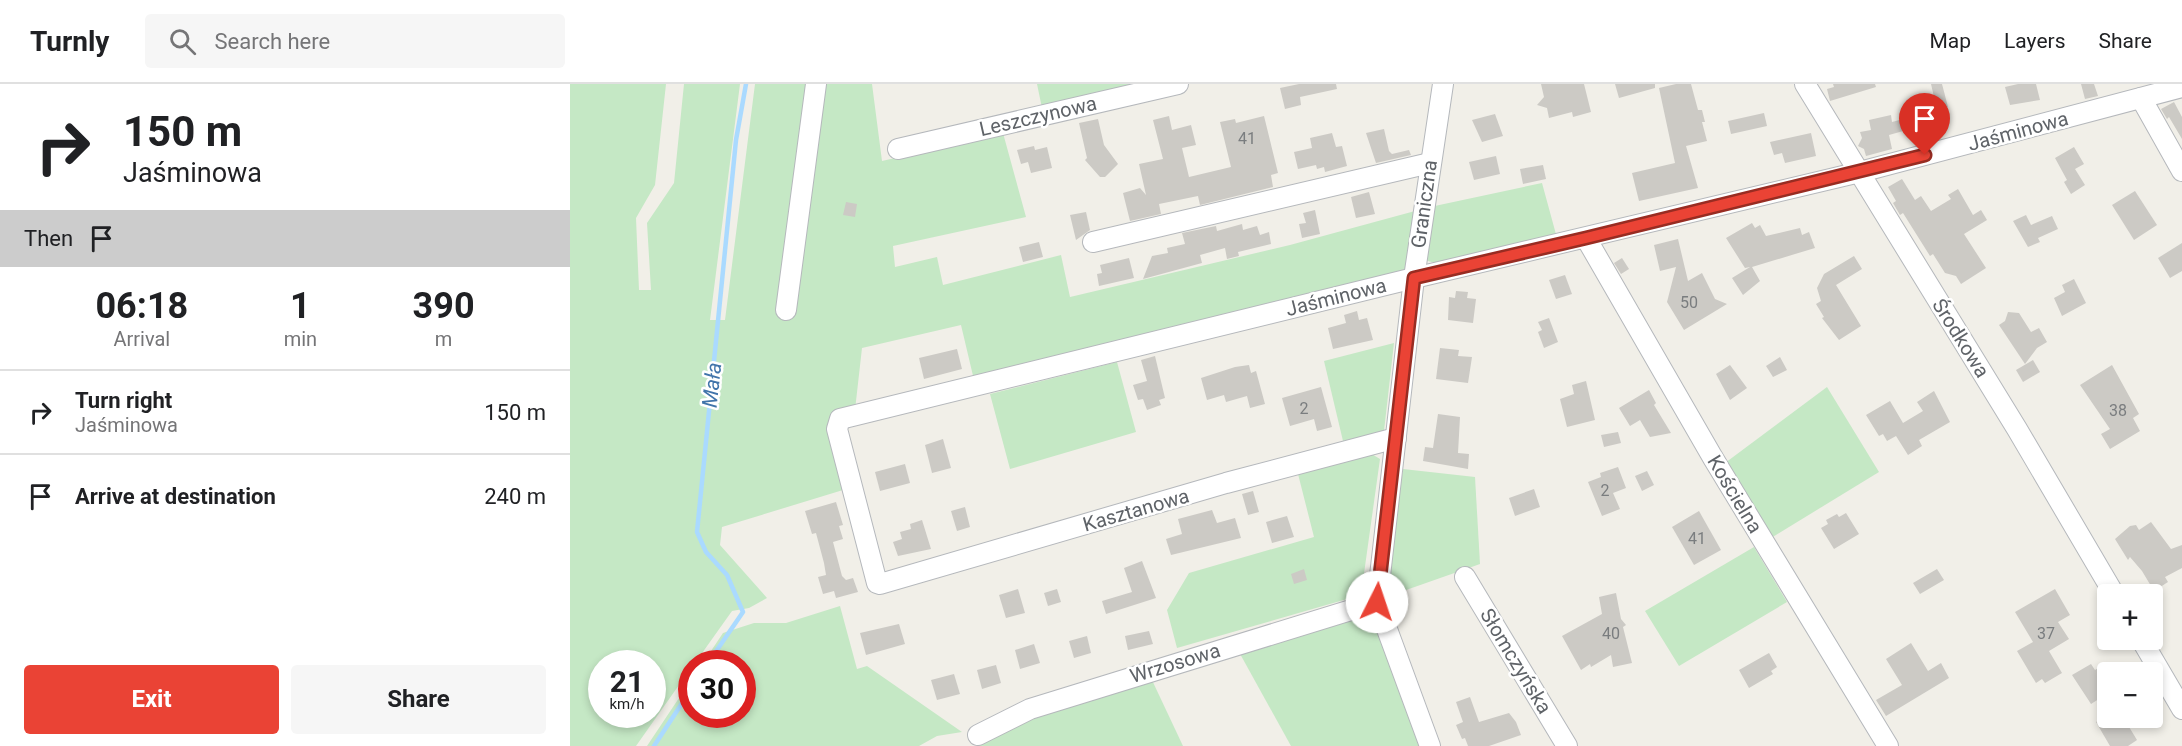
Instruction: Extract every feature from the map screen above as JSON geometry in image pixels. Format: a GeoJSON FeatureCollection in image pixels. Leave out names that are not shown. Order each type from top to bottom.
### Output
{"type":"FeatureCollection","features":[{"type":"Feature","properties":{"kind":"street"},"geometry":{"type":"LineString","coordinates":[[786,310],[816,84]]}},
{"type":"Feature","properties":{"kind":"street","name":"Leszczynowa"},"geometry":{"type":"LineString","coordinates":[[898,149],[1178,84]]}},
{"type":"Feature","properties":{"kind":"street","name":"Graniczna"},"geometry":{"type":"LineString","coordinates":[[1430,746],[1377,602],[1381,550],[1414,278],[1443,84]]}},
{"type":"Feature","properties":{"kind":"street","name":"Środkowa"},"geometry":{"type":"LineString","coordinates":[[1805,84],[2108,584]]}},
{"type":"Feature","properties":{"kind":"street","name":"Jaśminowa"},"geometry":{"type":"LineString","coordinates":[[877,583],[840,444],[837,429],[840,419],[1414,278],[1860,172],[2182,87]]}},
{"type":"Feature","properties":{"kind":"street"},"geometry":{"type":"LineString","coordinates":[[2141,99],[2182,171]]}},
{"type":"Feature","properties":{"kind":"street"},"geometry":{"type":"LineString","coordinates":[[1092,242],[1430,163]]}},
{"type":"Feature","properties":{"kind":"street","name":"Kościelna"},"geometry":{"type":"LineString","coordinates":[[1586,238],[1713,458],[1888,746]]}},
{"type":"Feature","properties":{"kind":"street","name":"Kasztanowa"},"geometry":{"type":"LineString","coordinates":[[877,583],[884,584],[1226,483],[1396,438]]}},
{"type":"Feature","properties":{"kind":"street","name":"Słomczyńska"},"geometry":{"type":"LineString","coordinates":[[1465,577],[1567,746]]}},
{"type":"Feature","properties":{"kind":"street","name":"Wrzosowa"},"geometry":{"type":"LineString","coordinates":[[978,735],[1030,709],[1377,602]]}},
{"type":"Feature","properties":{"kind":"street"},"geometry":{"type":"LineString","coordinates":[[2147,650],[2182,709]]}},
{"type":"Feature","properties":{"kind":"green space"},"geometry":{"type":"Polygon","coordinates":[[[570,84],[666,84],[655,185],[636,218],[639,290],[651,290],[647,223],[674,183],[684,84],[740,84],[710,320],[725,320],[755,84],[872,84],[882,161],[1003,133],[1026,217],[893,246],[895,267],[937,257],[943,285],[1061,255],[1070,297],[1290,245],[1415,211],[1407,269],[1402,276],[974,380],[961,325],[862,348],[855,410],[831,436],[843,490],[722,527],[720,545],[767,598],[749,608],[732,611],[704,650],[678,650],[678,686],[666,703],[666,650],[588,650],[588,728],[649,728],[636,746],[570,746],[570,84]]]}},
{"type":"Feature","properties":{"kind":"green space"},"geometry":{"type":"Polygon","coordinates":[[[1037,84],[1148,84],[1042,108],[1037,84]]]}},
{"type":"Feature","properties":{"kind":"green space"},"geometry":{"type":"Polygon","coordinates":[[[1542,183],[1557,238],[1441,265],[1425,260],[1430,207],[1542,183]]]}},
{"type":"Feature","properties":{"kind":"green space"},"geometry":{"type":"Polygon","coordinates":[[[1394,343],[1384,431],[1343,441],[1324,361],[1394,343]]]}},
{"type":"Feature","properties":{"kind":"green space"},"geometry":{"type":"Polygon","coordinates":[[[1117,362],[1136,432],[1010,469],[990,394],[1117,362]]]}},
{"type":"Feature","properties":{"kind":"green space"},"geometry":{"type":"Polygon","coordinates":[[[1827,387],[1879,472],[1771,538],[1725,463],[1827,387]]]}},
{"type":"Feature","properties":{"kind":"green space"},"geometry":{"type":"Polygon","coordinates":[[[1370,453],[1380,459],[1361,595],[1177,648],[1167,610],[1189,573],[1314,537],[1298,474],[1370,453]]]}},
{"type":"Feature","properties":{"kind":"green space"},"geometry":{"type":"Polygon","coordinates":[[[1403,469],[1475,477],[1480,564],[1389,596],[1385,589],[1403,469]]]}},
{"type":"Feature","properties":{"kind":"green space"},"geometry":{"type":"Polygon","coordinates":[[[1754,547],[1787,602],[1679,666],[1645,611],[1754,547]]]}},
{"type":"Feature","properties":{"kind":"green space"},"geometry":{"type":"Polygon","coordinates":[[[840,606],[857,669],[867,666],[962,732],[937,736],[919,746],[647,746],[659,728],[666,728],[666,718],[678,700],[678,728],[756,728],[756,650],[712,650],[723,633],[754,623],[786,623],[840,606]]]}},
{"type":"Feature","properties":{"kind":"green space"},"geometry":{"type":"Polygon","coordinates":[[[1372,615],[1420,746],[1291,746],[1239,652],[1372,615]]]}},
{"type":"Feature","properties":{"kind":"green space"},"geometry":{"type":"Polygon","coordinates":[[[1151,678],[1183,746],[976,746],[1032,718],[1151,678]]]}},
{"type":"Feature","properties":{"kind":"building"},"geometry":{"type":"Polygon","coordinates":[[[1299,84],[1336,84],[1337,89],[1300,97],[1301,105],[1285,109],[1280,88],[1299,84]]]}},
{"type":"Feature","properties":{"kind":"building"},"geometry":{"type":"Polygon","coordinates":[[[1541,84],[1584,84],[1591,112],[1573,117],[1572,112],[1549,118],[1547,108],[1537,105],[1544,97],[1541,84]]]}},
{"type":"Feature","properties":{"kind":"building"},"geometry":{"type":"Polygon","coordinates":[[[1615,84],[1655,84],[1655,88],[1619,98],[1615,84]]]}},
{"type":"Feature","properties":{"kind":"building"},"geometry":{"type":"Polygon","coordinates":[[[1676,84],[1691,84],[1698,110],[1702,110],[1705,122],[1702,122],[1707,141],[1686,146],[1698,188],[1639,201],[1632,173],[1675,163],[1659,88],[1676,84]]]}},
{"type":"Feature","properties":{"kind":"building"},"geometry":{"type":"Polygon","coordinates":[[[1833,84],[1875,84],[1876,87],[1830,101],[1827,89],[1834,87],[1833,84]]]}},
{"type":"Feature","properties":{"kind":"building"},"geometry":{"type":"Polygon","coordinates":[[[1931,84],[1942,84],[1948,107],[1937,110],[1931,84]]]}},
{"type":"Feature","properties":{"kind":"building"},"geometry":{"type":"Polygon","coordinates":[[[2036,84],[2040,100],[2010,105],[2005,87],[2036,84]]]}},
{"type":"Feature","properties":{"kind":"building"},"geometry":{"type":"Polygon","coordinates":[[[2081,84],[2094,84],[2098,96],[2085,99],[2081,84]]]}},
{"type":"Feature","properties":{"kind":"building"},"geometry":{"type":"Polygon","coordinates":[[[2174,102],[2182,117],[2182,139],[2169,117],[2167,119],[2161,109],[2174,102]]]}},
{"type":"Feature","properties":{"kind":"building"},"geometry":{"type":"Polygon","coordinates":[[[1933,111],[1937,126],[1925,130],[1921,126],[1889,135],[1892,149],[1866,156],[1864,149],[1858,146],[1862,138],[1860,132],[1871,130],[1869,120],[1891,115],[1892,122],[1933,111]]]}},
{"type":"Feature","properties":{"kind":"building"},"geometry":{"type":"Polygon","coordinates":[[[1764,113],[1767,126],[1731,134],[1728,121],[1764,113]]]}},
{"type":"Feature","properties":{"kind":"building"},"geometry":{"type":"Polygon","coordinates":[[[1495,114],[1503,136],[1482,142],[1472,120],[1495,114]]]}},
{"type":"Feature","properties":{"kind":"building"},"geometry":{"type":"Polygon","coordinates":[[[1169,116],[1172,130],[1191,125],[1196,145],[1182,148],[1189,177],[1231,167],[1220,122],[1235,119],[1236,123],[1264,116],[1278,173],[1271,175],[1273,187],[1200,205],[1198,196],[1159,204],[1161,214],[1130,221],[1123,193],[1140,188],[1146,195],[1139,164],[1163,159],[1153,120],[1169,116]]]}},
{"type":"Feature","properties":{"kind":"building"},"geometry":{"type":"Polygon","coordinates":[[[1098,119],[1104,145],[1118,164],[1105,177],[1100,177],[1085,160],[1087,158],[1079,123],[1098,119]]]}},
{"type":"Feature","properties":{"kind":"building"},"geometry":{"type":"Polygon","coordinates":[[[1384,129],[1389,151],[1392,154],[1409,150],[1411,155],[1376,163],[1366,133],[1384,129]]]}},
{"type":"Feature","properties":{"kind":"building"},"geometry":{"type":"Polygon","coordinates":[[[1332,133],[1336,147],[1342,146],[1347,166],[1325,172],[1324,167],[1317,169],[1316,165],[1298,169],[1294,152],[1312,148],[1310,138],[1332,133]]]}},
{"type":"Feature","properties":{"kind":"building"},"geometry":{"type":"Polygon","coordinates":[[[1811,133],[1816,156],[1785,163],[1782,153],[1774,155],[1770,142],[1811,133]]]}},
{"type":"Feature","properties":{"kind":"building"},"geometry":{"type":"Polygon","coordinates":[[[1034,146],[1035,150],[1047,147],[1052,168],[1031,173],[1028,162],[1021,164],[1017,150],[1034,146]]]}},
{"type":"Feature","properties":{"kind":"building"},"geometry":{"type":"Polygon","coordinates":[[[2074,147],[2084,164],[2075,169],[2085,185],[2071,194],[2064,182],[2067,180],[2055,158],[2074,147]]]}},
{"type":"Feature","properties":{"kind":"building"},"geometry":{"type":"Polygon","coordinates":[[[1496,156],[1500,174],[1474,180],[1469,162],[1496,156]]]}},
{"type":"Feature","properties":{"kind":"building"},"geometry":{"type":"Polygon","coordinates":[[[1543,165],[1546,179],[1523,184],[1520,169],[1543,165]]]}},
{"type":"Feature","properties":{"kind":"building"},"geometry":{"type":"Polygon","coordinates":[[[1902,179],[1915,200],[1921,196],[1931,211],[1951,199],[1948,195],[1958,189],[1973,215],[1981,210],[1987,220],[1964,234],[1986,268],[1961,284],[1956,276],[1945,273],[1933,254],[1930,256],[1903,213],[1900,215],[1893,203],[1896,201],[1888,187],[1902,179]]]}},
{"type":"Feature","properties":{"kind":"building"},"geometry":{"type":"Polygon","coordinates":[[[2135,191],[2157,225],[2134,240],[2112,205],[2135,191]]]}},
{"type":"Feature","properties":{"kind":"building"},"geometry":{"type":"Polygon","coordinates":[[[1369,192],[1375,214],[1356,218],[1351,197],[1369,192]]]}},
{"type":"Feature","properties":{"kind":"building"},"geometry":{"type":"Polygon","coordinates":[[[846,202],[857,204],[855,217],[843,215],[846,202]]]}},
{"type":"Feature","properties":{"kind":"building"},"geometry":{"type":"Polygon","coordinates":[[[1315,210],[1320,234],[1302,238],[1299,224],[1306,223],[1303,213],[1315,210]]]}},
{"type":"Feature","properties":{"kind":"building"},"geometry":{"type":"Polygon","coordinates":[[[1086,212],[1090,230],[1076,240],[1070,215],[1086,212]]]}},
{"type":"Feature","properties":{"kind":"building"},"geometry":{"type":"Polygon","coordinates":[[[2026,215],[2031,225],[2052,216],[2058,229],[2038,238],[2040,242],[2028,247],[2013,221],[2026,215]]]}},
{"type":"Feature","properties":{"kind":"building"},"geometry":{"type":"Polygon","coordinates":[[[1752,223],[1755,228],[1760,225],[1766,236],[1800,228],[1802,235],[1809,232],[1815,248],[1752,267],[1760,281],[1743,295],[1732,278],[1750,267],[1745,268],[1726,238],[1752,223]]]}},
{"type":"Feature","properties":{"kind":"building"},"geometry":{"type":"Polygon","coordinates":[[[1242,224],[1243,230],[1257,226],[1260,235],[1269,232],[1271,244],[1238,252],[1239,256],[1227,259],[1225,248],[1200,255],[1202,263],[1143,279],[1152,256],[1168,253],[1167,248],[1185,244],[1182,233],[1216,226],[1217,231],[1242,224]]]}},
{"type":"Feature","properties":{"kind":"building"},"geometry":{"type":"Polygon","coordinates":[[[1678,239],[1688,281],[1702,273],[1715,299],[1727,304],[1684,330],[1667,302],[1676,267],[1660,271],[1654,245],[1678,239]]]}},
{"type":"Feature","properties":{"kind":"building"},"geometry":{"type":"Polygon","coordinates":[[[1039,242],[1043,257],[1023,262],[1019,247],[1039,242]]]}},
{"type":"Feature","properties":{"kind":"building"},"geometry":{"type":"Polygon","coordinates":[[[2182,243],[2182,271],[2170,278],[2158,258],[2182,243]]]}},
{"type":"Feature","properties":{"kind":"building"},"geometry":{"type":"Polygon","coordinates":[[[1854,256],[1862,269],[1836,285],[1861,326],[1839,340],[1822,318],[1824,317],[1816,304],[1821,301],[1817,288],[1824,274],[1854,256]]]}},
{"type":"Feature","properties":{"kind":"building"},"geometry":{"type":"Polygon","coordinates":[[[1129,258],[1134,278],[1099,286],[1097,274],[1102,273],[1100,265],[1129,258]]]}},
{"type":"Feature","properties":{"kind":"building"},"geometry":{"type":"Polygon","coordinates":[[[1622,258],[1629,269],[1621,274],[1614,263],[1622,258]]]}},
{"type":"Feature","properties":{"kind":"building"},"geometry":{"type":"Polygon","coordinates":[[[1565,275],[1572,294],[1556,299],[1549,280],[1565,275]]]}},
{"type":"Feature","properties":{"kind":"building"},"geometry":{"type":"Polygon","coordinates":[[[2074,279],[2086,303],[2062,316],[2054,298],[2065,292],[2062,285],[2074,279]]]}},
{"type":"Feature","properties":{"kind":"building"},"geometry":{"type":"Polygon","coordinates":[[[1456,291],[1468,292],[1467,298],[1476,299],[1473,323],[1448,320],[1449,297],[1455,298],[1456,291]]]}},
{"type":"Feature","properties":{"kind":"building"},"geometry":{"type":"Polygon","coordinates":[[[1357,311],[1359,320],[1367,318],[1373,340],[1333,349],[1328,328],[1346,323],[1344,315],[1357,311]]]}},
{"type":"Feature","properties":{"kind":"building"},"geometry":{"type":"Polygon","coordinates":[[[2008,312],[2019,313],[2031,332],[2039,328],[2047,342],[2037,348],[2025,364],[1999,325],[2005,321],[2008,312]]]}},
{"type":"Feature","properties":{"kind":"building"},"geometry":{"type":"Polygon","coordinates":[[[1549,318],[1558,342],[1544,348],[1538,332],[1542,330],[1538,322],[1549,318]]]}},
{"type":"Feature","properties":{"kind":"building"},"geometry":{"type":"Polygon","coordinates":[[[1440,348],[1459,350],[1458,356],[1472,357],[1468,383],[1436,379],[1440,348]]]}},
{"type":"Feature","properties":{"kind":"building"},"geometry":{"type":"Polygon","coordinates":[[[957,349],[962,369],[924,379],[919,358],[957,349]]]}},
{"type":"Feature","properties":{"kind":"building"},"geometry":{"type":"Polygon","coordinates":[[[1155,356],[1165,398],[1159,400],[1161,405],[1147,410],[1143,399],[1138,400],[1133,385],[1147,381],[1141,360],[1155,356]]]}},
{"type":"Feature","properties":{"kind":"building"},"geometry":{"type":"Polygon","coordinates":[[[1780,357],[1787,370],[1773,377],[1766,366],[1780,357]]]}},
{"type":"Feature","properties":{"kind":"building"},"geometry":{"type":"Polygon","coordinates":[[[2033,360],[2040,372],[2023,382],[2016,370],[2033,360]]]}},
{"type":"Feature","properties":{"kind":"building"},"geometry":{"type":"Polygon","coordinates":[[[1249,365],[1251,373],[1256,371],[1265,404],[1250,408],[1247,396],[1226,402],[1224,395],[1207,400],[1201,378],[1249,365]]]}},
{"type":"Feature","properties":{"kind":"building"},"geometry":{"type":"Polygon","coordinates":[[[1730,365],[1747,388],[1730,400],[1716,374],[1730,365]]]}},
{"type":"Feature","properties":{"kind":"building"},"geometry":{"type":"Polygon","coordinates":[[[2112,365],[2139,414],[2133,418],[2140,431],[2110,449],[2101,434],[2110,429],[2080,385],[2112,365]]]}},
{"type":"Feature","properties":{"kind":"building"},"geometry":{"type":"Polygon","coordinates":[[[1586,381],[1595,420],[1567,427],[1560,399],[1574,394],[1572,385],[1586,381]]]}},
{"type":"Feature","properties":{"kind":"building"},"geometry":{"type":"Polygon","coordinates":[[[1321,387],[1332,427],[1317,431],[1314,419],[1290,426],[1282,398],[1321,387]]]}},
{"type":"Feature","properties":{"kind":"building"},"geometry":{"type":"Polygon","coordinates":[[[1649,390],[1656,403],[1654,405],[1671,433],[1650,437],[1640,420],[1630,426],[1619,408],[1649,390]]]}},
{"type":"Feature","properties":{"kind":"building"},"geometry":{"type":"Polygon","coordinates":[[[1934,391],[1950,422],[1919,440],[1922,446],[1908,455],[1896,436],[1887,441],[1883,434],[1879,436],[1866,415],[1890,401],[1903,423],[1923,411],[1917,402],[1934,391]]]}},
{"type":"Feature","properties":{"kind":"building"},"geometry":{"type":"Polygon","coordinates":[[[1438,414],[1460,417],[1458,453],[1469,454],[1468,469],[1423,461],[1425,447],[1433,448],[1438,414]]]}},
{"type":"Feature","properties":{"kind":"building"},"geometry":{"type":"Polygon","coordinates":[[[1618,432],[1621,443],[1604,447],[1601,435],[1618,432]]]}},
{"type":"Feature","properties":{"kind":"building"},"geometry":{"type":"Polygon","coordinates":[[[943,439],[951,468],[932,473],[925,445],[943,439]]]}},
{"type":"Feature","properties":{"kind":"building"},"geometry":{"type":"Polygon","coordinates":[[[905,464],[910,483],[880,491],[875,472],[905,464]]]}},
{"type":"Feature","properties":{"kind":"building"},"geometry":{"type":"Polygon","coordinates":[[[1618,467],[1626,488],[1613,493],[1620,509],[1602,516],[1588,482],[1601,477],[1600,473],[1618,467]]]}},
{"type":"Feature","properties":{"kind":"building"},"geometry":{"type":"Polygon","coordinates":[[[1647,471],[1654,485],[1642,491],[1635,476],[1647,471]]]}},
{"type":"Feature","properties":{"kind":"building"},"geometry":{"type":"Polygon","coordinates":[[[1534,489],[1540,507],[1515,516],[1509,498],[1534,489]]]}},
{"type":"Feature","properties":{"kind":"building"},"geometry":{"type":"Polygon","coordinates":[[[1253,491],[1259,512],[1248,515],[1242,494],[1253,491]]]}},
{"type":"Feature","properties":{"kind":"building"},"geometry":{"type":"Polygon","coordinates":[[[836,502],[843,525],[839,526],[843,539],[833,542],[842,576],[846,580],[853,578],[858,592],[836,598],[834,591],[823,594],[818,577],[826,575],[824,563],[816,533],[812,534],[805,511],[836,502]]]}},
{"type":"Feature","properties":{"kind":"building"},"geometry":{"type":"Polygon","coordinates":[[[965,507],[970,527],[957,531],[951,511],[965,507]]]}},
{"type":"Feature","properties":{"kind":"building"},"geometry":{"type":"Polygon","coordinates":[[[1212,510],[1217,523],[1235,518],[1241,538],[1171,555],[1166,539],[1182,534],[1178,519],[1212,510]]]}},
{"type":"Feature","properties":{"kind":"building"},"geometry":{"type":"Polygon","coordinates":[[[1699,511],[1721,550],[1694,565],[1672,527],[1699,511]]]}},
{"type":"Feature","properties":{"kind":"building"},"geometry":{"type":"Polygon","coordinates":[[[1846,513],[1859,534],[1834,549],[1821,528],[1828,524],[1826,520],[1837,514],[1839,517],[1846,513]]]}},
{"type":"Feature","properties":{"kind":"building"},"geometry":{"type":"Polygon","coordinates":[[[1287,516],[1294,537],[1272,543],[1266,522],[1287,516]]]}},
{"type":"Feature","properties":{"kind":"building"},"geometry":{"type":"Polygon","coordinates":[[[922,520],[931,549],[898,556],[893,542],[902,539],[900,532],[911,529],[910,524],[922,520]]]}},
{"type":"Feature","properties":{"kind":"building"},"geometry":{"type":"Polygon","coordinates":[[[2151,522],[2171,549],[2182,545],[2182,568],[2165,577],[2168,582],[2163,585],[2150,584],[2130,557],[2128,560],[2115,539],[2130,526],[2136,525],[2139,530],[2151,522]]]}},
{"type":"Feature","properties":{"kind":"building"},"geometry":{"type":"Polygon","coordinates":[[[1142,561],[1156,598],[1106,614],[1102,601],[1132,592],[1124,568],[1142,561]]]}},
{"type":"Feature","properties":{"kind":"building"},"geometry":{"type":"Polygon","coordinates":[[[1304,569],[1307,580],[1294,584],[1291,574],[1304,569]]]}},
{"type":"Feature","properties":{"kind":"building"},"geometry":{"type":"Polygon","coordinates":[[[1937,569],[1944,580],[1920,594],[1913,583],[1937,569]]]}},
{"type":"Feature","properties":{"kind":"building"},"geometry":{"type":"Polygon","coordinates":[[[1018,589],[1025,613],[1006,618],[999,595],[1018,589]]]}},
{"type":"Feature","properties":{"kind":"building"},"geometry":{"type":"Polygon","coordinates":[[[1057,589],[1061,602],[1048,606],[1044,593],[1057,589]]]}},
{"type":"Feature","properties":{"kind":"building"},"geometry":{"type":"Polygon","coordinates":[[[2055,589],[2070,615],[2058,622],[2069,639],[2049,651],[2062,673],[2045,683],[2042,679],[2036,683],[2017,651],[2033,642],[2015,612],[2055,589]]]}},
{"type":"Feature","properties":{"kind":"building"},"geometry":{"type":"Polygon","coordinates":[[[1616,593],[1621,619],[1626,625],[1623,627],[1632,663],[1613,667],[1611,655],[1581,670],[1562,636],[1602,614],[1599,597],[1616,593]]]}},
{"type":"Feature","properties":{"kind":"building"},"geometry":{"type":"Polygon","coordinates":[[[899,624],[905,644],[866,655],[860,633],[899,624]]]}},
{"type":"Feature","properties":{"kind":"building"},"geometry":{"type":"Polygon","coordinates":[[[1149,631],[1153,644],[1128,650],[1125,636],[1149,631]]]}},
{"type":"Feature","properties":{"kind":"building"},"geometry":{"type":"Polygon","coordinates":[[[1087,636],[1091,653],[1074,658],[1069,641],[1087,636]]]}},
{"type":"Feature","properties":{"kind":"building"},"geometry":{"type":"Polygon","coordinates":[[[1911,643],[1928,671],[1941,663],[1949,678],[1886,716],[1876,700],[1902,685],[1886,659],[1911,643]]]}},
{"type":"Feature","properties":{"kind":"building"},"geometry":{"type":"Polygon","coordinates":[[[1034,644],[1040,663],[1020,669],[1015,650],[1034,644]]]}},
{"type":"Feature","properties":{"kind":"building"},"geometry":{"type":"Polygon","coordinates":[[[1769,653],[1777,667],[1771,671],[1773,674],[1749,688],[1739,670],[1769,653]]]}},
{"type":"Feature","properties":{"kind":"building"},"geometry":{"type":"Polygon","coordinates":[[[2091,664],[2095,670],[2097,669],[2097,700],[2091,704],[2072,675],[2091,664]]]}},
{"type":"Feature","properties":{"kind":"building"},"geometry":{"type":"Polygon","coordinates":[[[996,665],[1001,683],[982,689],[977,670],[996,665]]]}},
{"type":"Feature","properties":{"kind":"building"},"geometry":{"type":"Polygon","coordinates":[[[954,674],[960,694],[937,700],[931,680],[954,674]]]}},
{"type":"Feature","properties":{"kind":"building"},"geometry":{"type":"Polygon","coordinates":[[[1470,697],[1479,722],[1509,713],[1516,722],[1521,735],[1489,746],[1468,746],[1456,725],[1463,722],[1456,702],[1470,697]]]}},
{"type":"Feature","properties":{"kind":"building"},"geometry":{"type":"Polygon","coordinates":[[[2100,728],[2130,728],[2137,740],[2128,746],[2110,746],[2100,728]]]}},
{"type":"Feature","properties":{"kind":"waterway","name":"Mała"},"geometry":{"type":"LineString","coordinates":[[717,650],[743,612],[727,575],[706,552],[697,532],[736,140],[746,84]]}},
{"type":"Feature","properties":{"kind":"waterway","name":"Mała"},"geometry":{"type":"LineString","coordinates":[[654,746],[678,709]]}},
{"type":"Feature","properties":{"kind":"route"},"geometry":{"type":"LineString","coordinates":[[1377,602],[1381,550],[1414,278],[1925,155]]}}]}
